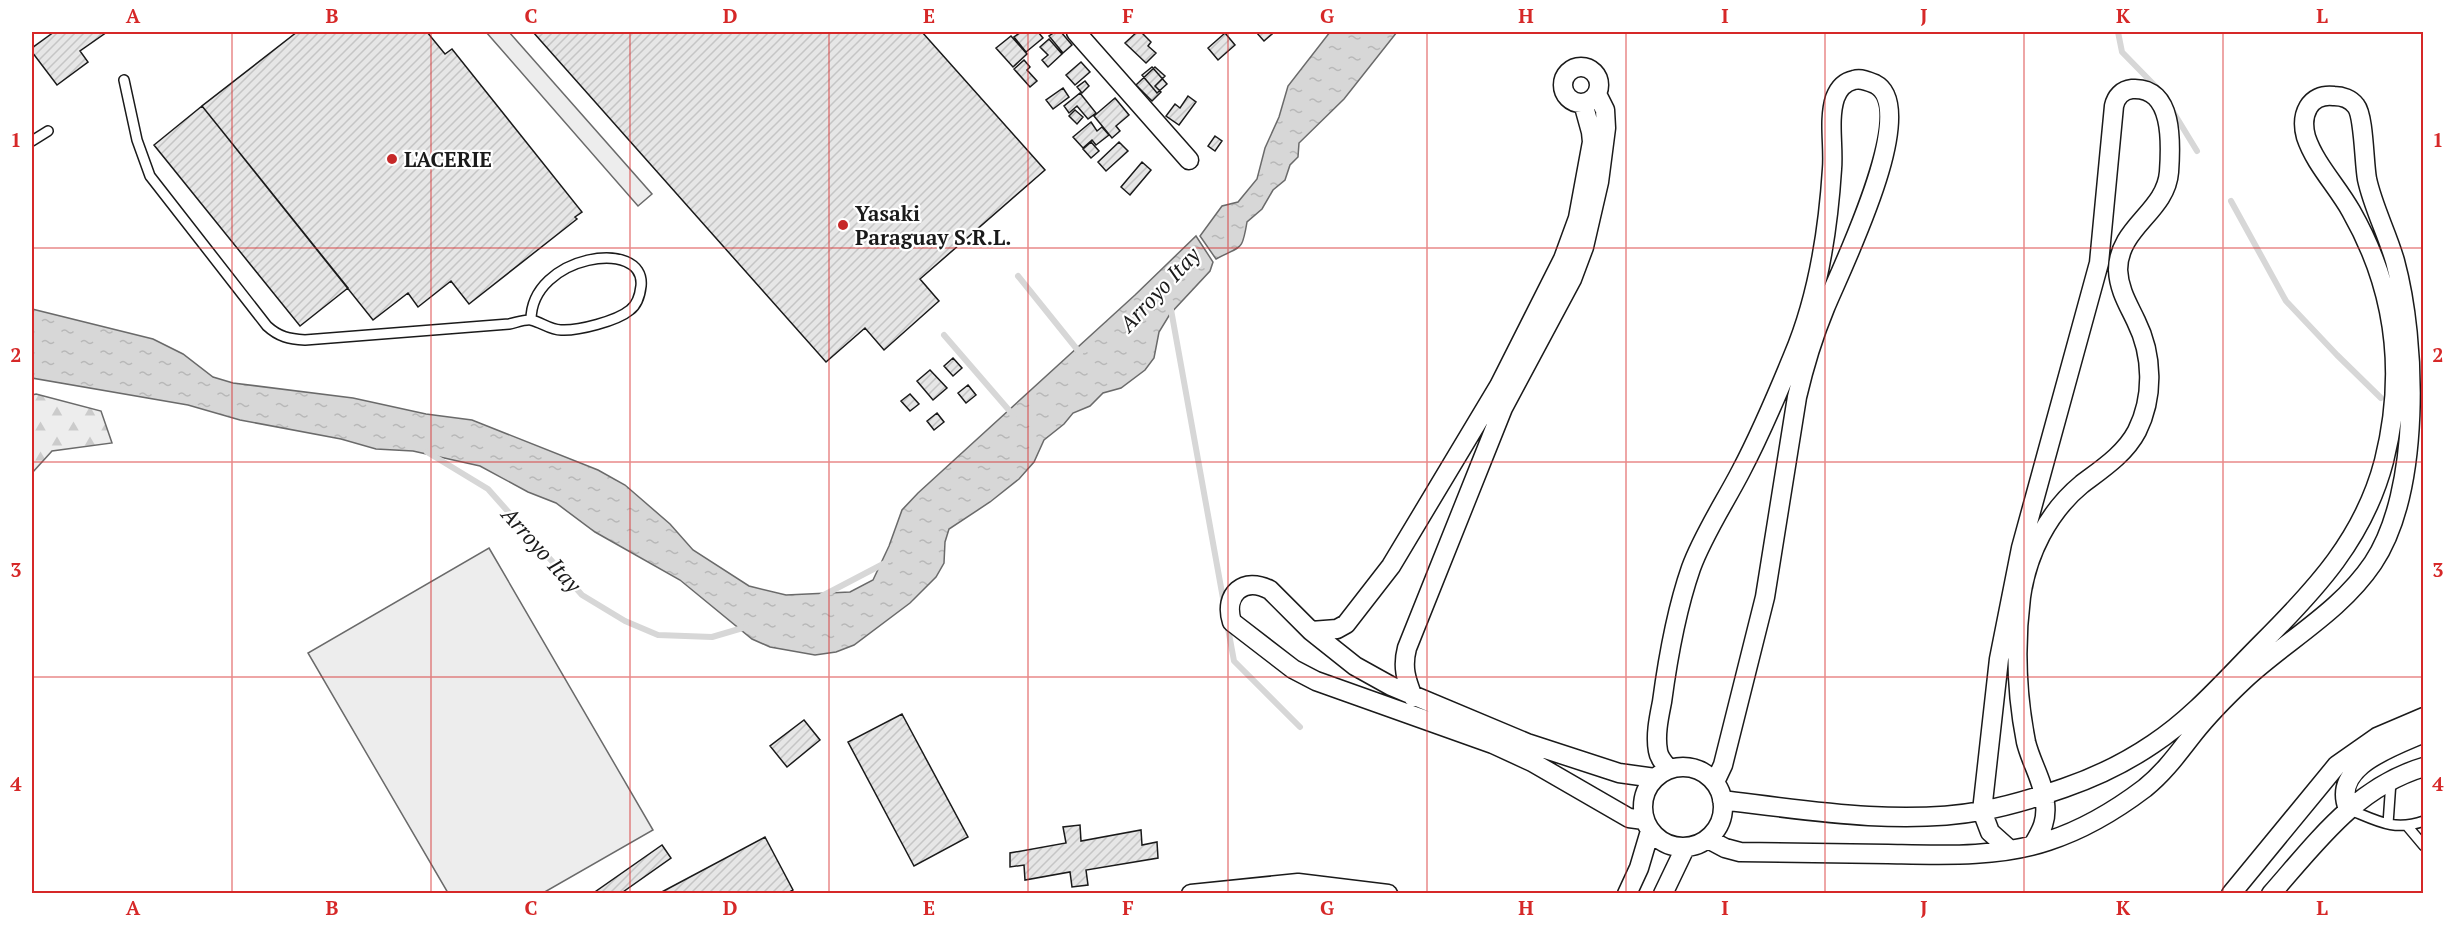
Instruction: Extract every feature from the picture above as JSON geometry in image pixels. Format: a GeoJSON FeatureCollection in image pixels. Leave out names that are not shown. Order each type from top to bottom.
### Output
{"type":"FeatureCollection","features":[{"type":"Feature","properties":{"kind":"street"},"geometry":{"type":"LineString","coordinates":[[1076,32],[1189,160]]}},
{"type":"Feature","properties":{"kind":"street"},"geometry":{"type":"LineString","coordinates":[[1627,894],[1639,868],[1647,825],[1642,807],[1644,795],[1662,773],[1658,730],[1670,648],[1691,567],[1761,434],[1807,318],[1826,233],[1833,167],[1833,107],[1836,96],[1842,86],[1849,82],[1857,79],[1869,81],[1880,86],[1886,96],[1889,111],[1880,171],[1861,226],[1824,308],[1803,373],[1764,597],[1723,765],[1715,782]]}},
{"type":"Feature","properties":{"kind":"street"},"geometry":{"type":"LineString","coordinates":[[2009,849],[1990,832],[1982,811],[2007,609],[2034,498],[2099,263],[2114,106],[2116,99],[2122,93],[2129,89],[2141,89],[2154,94],[2166,112],[2170,138],[2168,178],[2152,208],[2128,235],[2118,270],[2123,296],[2137,323],[2150,373],[2145,411],[2136,432],[2122,452],[2063,502],[2048,520],[2030,560],[2021,596],[2018,658],[2026,742],[2044,795],[2044,826],[2033,845]]}},
{"type":"Feature","properties":{"kind":"street"},"geometry":{"type":"LineString","coordinates":[[1708,839],[1725,848],[1740,852],[1950,855],[2009,849],[2047,842],[2098,819],[2146,787],[2180,753],[2198,727],[2243,681],[2338,604],[2373,562],[2389,529],[2400,498],[2406,468],[2408,433],[2410,368],[2404,304],[2394,258],[2369,186],[2360,118],[2356,105],[2344,97],[2327,95],[2314,99],[2305,111],[2303,121],[2305,134],[2319,163],[2354,216],[2380,269],[2394,337],[2397,390],[2383,465],[2368,506],[2344,549],[2310,596],[2181,723],[2151,746],[2099,775],[2044,795],[1982,811],[1918,816],[1833,814],[1722,801]]}},
{"type":"Feature","properties":{"kind":"street"},"geometry":{"type":"LineString","coordinates":[[1311,631],[1337,629],[1346,624],[1390,566],[1499,386],[1563,259],[1578,218],[1592,142],[1590,99],[1605,110],[1606,128],[1599,182],[1584,247],[1572,279],[1503,408],[1407,648],[1403,662],[1404,673],[1413,697]]}},
{"type":"Feature","properties":{"kind":"street"},"geometry":{"type":"LineString","coordinates":[[1245,586],[1262,586],[1270,590],[1311,631],[1355,666],[1413,697],[1527,743],[1619,773],[1662,773],[1682,766],[1694,768],[1715,782],[1722,801],[1722,818],[1717,829],[1708,839],[1698,845],[1685,848],[1666,843],[1647,825],[1629,818],[1532,762],[1493,744],[1340,690],[1293,669],[1232,622],[1229,612],[1230,600],[1238,590],[1245,586]]}},
{"type":"Feature","properties":{"kind":"street"},"geometry":{"type":"LineString","coordinates":[[2230,894],[2337,765],[2377,737],[2424,717]]}},
{"type":"Feature","properties":{"kind":"street"},"geometry":{"type":"LineString","coordinates":[[2348,809],[2343,798],[2344,790],[2354,772],[2395,744],[2424,733]]}},
{"type":"Feature","properties":{"kind":"street"},"geometry":{"type":"LineString","coordinates":[[2271,894],[2348,809],[2368,793],[2406,772],[2424,768]]}},
{"type":"Feature","properties":{"kind":"street"},"geometry":{"type":"LineString","coordinates":[[1663,894],[1685,848]]}},
{"type":"Feature","properties":{"kind":"street"},"geometry":{"type":"LineString","coordinates":[[1191,894],[1298,883],[1388,894]]}},
{"type":"Feature","properties":{"kind":"lane"},"geometry":{"type":"LineString","coordinates":[[124,80],[136,140],[150,176],[267,326],[276,334],[288,339],[305,340],[509,324],[531,320],[559,330],[574,330],[619,316],[632,309],[640,296],[642,281],[638,272],[630,264],[616,258],[596,258],[570,265],[546,283],[536,295],[531,308],[531,320]]}},
{"type":"Feature","properties":{"kind":"lane"},"geometry":{"type":"LineString","coordinates":[[32,141],[48,130]]}},
{"type":"Feature","properties":{"kind":"lane"},"geometry":{"type":"LineString","coordinates":[[2388,824],[2391,781]]}},
{"type":"Feature","properties":{"kind":"lane"},"geometry":{"type":"LineString","coordinates":[[2348,809],[2388,824],[2408,827],[2424,821]]}},
{"type":"Feature","properties":{"kind":"lane"},"geometry":{"type":"LineString","coordinates":[[2408,827],[2424,846]]}},
{"type":"Feature","properties":{"kind":"green space"},"geometry":{"type":"Polygon","coordinates":[[[36,394],[101,411],[112,443],[52,451],[32,473],[32,395],[36,394]]]}},
{"type":"Feature","properties":{"kind":"shaded area"},"geometry":{"type":"Polygon","coordinates":[[[486,32],[509,32],[652,194],[638,206],[486,32]]]}},
{"type":"Feature","properties":{"kind":"shaded area"},"geometry":{"type":"Polygon","coordinates":[[[489,548],[653,830],[543,893],[448,893],[308,653],[489,548]]]}},
{"type":"Feature","properties":{"kind":"water"},"geometry":{"type":"Polygon","coordinates":[[[1330,32],[1397,32],[1344,99],[1299,143],[1298,157],[1290,165],[1285,180],[1273,190],[1262,209],[1247,222],[1242,243],[1236,249],[1216,259],[1200,236],[1222,206],[1238,202],[1257,179],[1265,148],[1279,117],[1288,86],[1330,32]]]}},
{"type":"Feature","properties":{"kind":"water"},"geometry":{"type":"Polygon","coordinates":[[[1196,236],[1213,262],[1210,271],[1170,314],[1159,332],[1154,358],[1145,370],[1121,388],[1103,393],[1090,406],[1073,413],[1064,424],[1044,440],[1034,462],[1019,479],[990,502],[949,529],[945,542],[944,563],[936,577],[910,603],[854,645],[836,652],[815,655],[770,647],[752,639],[680,580],[595,532],[556,503],[528,492],[480,466],[413,451],[376,449],[341,439],[240,420],[188,405],[32,378],[32,309],[153,339],[183,354],[213,377],[233,383],[353,398],[426,414],[472,420],[598,470],[625,485],[670,524],[693,550],[749,586],[786,595],[850,592],[873,580],[902,510],[918,493],[1135,295],[1196,236]]]}},
{"type":"Feature","properties":{"kind":"building"},"geometry":{"type":"Polygon","coordinates":[[[54,32],[107,32],[80,51],[88,62],[57,85],[32,52],[32,48],[54,32]]]}},
{"type":"Feature","properties":{"kind":"building","name":"L'ACERIE"},"geometry":{"type":"Polygon","coordinates":[[[297,32],[427,32],[445,54],[452,49],[582,212],[575,217],[577,219],[469,304],[451,281],[418,307],[408,293],[373,320],[202,106],[297,32]]]}},
{"type":"Feature","properties":{"kind":"building","name":"Yasaki Paraguay S.R.L."},"geometry":{"type":"Polygon","coordinates":[[[533,32],[922,32],[1045,170],[920,279],[939,301],[884,350],[865,328],[826,362],[533,32]]]}},
{"type":"Feature","properties":{"kind":"building"},"geometry":{"type":"Polygon","coordinates":[[[1021,32],[1038,32],[1043,38],[1026,52],[1014,37],[1021,32]]]}},
{"type":"Feature","properties":{"kind":"building"},"geometry":{"type":"Polygon","coordinates":[[[1055,32],[1061,32],[1072,45],[1063,53],[1049,36],[1055,32]]]}},
{"type":"Feature","properties":{"kind":"building"},"geometry":{"type":"Polygon","coordinates":[[[1137,32],[1141,32],[1151,42],[1148,46],[1156,53],[1146,63],[1125,43],[1137,32]]]}},
{"type":"Feature","properties":{"kind":"building"},"geometry":{"type":"Polygon","coordinates":[[[1256,32],[1269,32],[1272,34],[1264,41],[1256,32]]]}},
{"type":"Feature","properties":{"kind":"building"},"geometry":{"type":"Polygon","coordinates":[[[1225,33],[1235,45],[1218,60],[1208,48],[1225,33]]]}},
{"type":"Feature","properties":{"kind":"building"},"geometry":{"type":"Polygon","coordinates":[[[1011,36],[1027,54],[1013,67],[996,48],[1011,36]]]}},
{"type":"Feature","properties":{"kind":"building"},"geometry":{"type":"Polygon","coordinates":[[[1049,39],[1062,54],[1048,67],[1042,60],[1048,55],[1040,47],[1049,39]]]}},
{"type":"Feature","properties":{"kind":"building"},"geometry":{"type":"Polygon","coordinates":[[[1024,60],[1030,67],[1027,70],[1037,81],[1030,87],[1014,69],[1024,60]]]}},
{"type":"Feature","properties":{"kind":"building"},"geometry":{"type":"Polygon","coordinates":[[[1081,62],[1090,72],[1075,85],[1066,75],[1081,62]]]}},
{"type":"Feature","properties":{"kind":"building"},"geometry":{"type":"Polygon","coordinates":[[[1152,67],[1167,84],[1157,93],[1142,75],[1152,67]]]}},
{"type":"Feature","properties":{"kind":"building"},"geometry":{"type":"Polygon","coordinates":[[[1155,67],[1165,76],[1155,86],[1161,92],[1152,101],[1136,85],[1155,67]]]}},
{"type":"Feature","properties":{"kind":"building"},"geometry":{"type":"Polygon","coordinates":[[[1085,81],[1089,86],[1082,93],[1077,87],[1085,81]]]}},
{"type":"Feature","properties":{"kind":"building"},"geometry":{"type":"Polygon","coordinates":[[[1063,88],[1069,97],[1053,109],[1046,100],[1063,88]]]}},
{"type":"Feature","properties":{"kind":"building"},"geometry":{"type":"Polygon","coordinates":[[[1080,93],[1096,113],[1088,119],[1077,106],[1069,113],[1064,106],[1080,93]]]}},
{"type":"Feature","properties":{"kind":"building"},"geometry":{"type":"Polygon","coordinates":[[[1188,96],[1196,102],[1179,125],[1166,116],[1175,104],[1180,108],[1188,96]]]}},
{"type":"Feature","properties":{"kind":"building"},"geometry":{"type":"Polygon","coordinates":[[[1115,98],[1129,115],[1116,126],[1120,131],[1112,138],[1094,116],[1115,98]]]}},
{"type":"Feature","properties":{"kind":"building"},"geometry":{"type":"Polygon","coordinates":[[[202,106],[348,288],[300,326],[154,145],[202,106]]]}},
{"type":"Feature","properties":{"kind":"building"},"geometry":{"type":"Polygon","coordinates":[[[1075,110],[1083,117],[1077,124],[1069,116],[1075,110]]]}},
{"type":"Feature","properties":{"kind":"building"},"geometry":{"type":"Polygon","coordinates":[[[1091,122],[1097,131],[1102,127],[1109,135],[1096,145],[1092,140],[1083,148],[1073,137],[1091,122]]]}},
{"type":"Feature","properties":{"kind":"building"},"geometry":{"type":"Polygon","coordinates":[[[1215,136],[1222,141],[1215,151],[1208,146],[1215,136]]]}},
{"type":"Feature","properties":{"kind":"building"},"geometry":{"type":"Polygon","coordinates":[[[1091,142],[1099,151],[1091,158],[1083,149],[1091,142]]]}},
{"type":"Feature","properties":{"kind":"building"},"geometry":{"type":"Polygon","coordinates":[[[1119,142],[1128,151],[1106,171],[1098,162],[1119,142]]]}},
{"type":"Feature","properties":{"kind":"building"},"geometry":{"type":"Polygon","coordinates":[[[1142,162],[1151,170],[1130,195],[1121,187],[1142,162]]]}},
{"type":"Feature","properties":{"kind":"building"},"geometry":{"type":"Polygon","coordinates":[[[953,358],[962,368],[953,376],[944,366],[953,358]]]}},
{"type":"Feature","properties":{"kind":"building"},"geometry":{"type":"Polygon","coordinates":[[[930,370],[947,388],[933,400],[917,381],[930,370]]]}},
{"type":"Feature","properties":{"kind":"building"},"geometry":{"type":"Polygon","coordinates":[[[968,385],[976,395],[966,403],[958,393],[968,385]]]}},
{"type":"Feature","properties":{"kind":"building"},"geometry":{"type":"Polygon","coordinates":[[[910,394],[919,404],[910,411],[901,401],[910,394]]]}},
{"type":"Feature","properties":{"kind":"building"},"geometry":{"type":"Polygon","coordinates":[[[937,413],[944,422],[934,430],[927,421],[937,413]]]}},
{"type":"Feature","properties":{"kind":"building"},"geometry":{"type":"Polygon","coordinates":[[[902,714],[968,837],[914,866],[848,742],[902,714]]]}},
{"type":"Feature","properties":{"kind":"building"},"geometry":{"type":"Polygon","coordinates":[[[804,720],[820,740],[787,767],[770,746],[804,720]]]}},
{"type":"Feature","properties":{"kind":"building"},"geometry":{"type":"Polygon","coordinates":[[[1080,825],[1081,841],[1141,830],[1142,845],[1157,842],[1158,858],[1086,870],[1088,885],[1072,887],[1070,872],[1025,880],[1024,865],[1010,867],[1010,853],[1066,843],[1063,827],[1080,825]]]}},
{"type":"Feature","properties":{"kind":"building"},"geometry":{"type":"Polygon","coordinates":[[[765,837],[793,890],[786,894],[658,894],[765,837]]]}},
{"type":"Feature","properties":{"kind":"building"},"geometry":{"type":"Polygon","coordinates":[[[662,845],[671,858],[620,894],[592,894],[662,845]]]}},
{"type":"Feature","properties":{"kind":"waterway"},"geometry":{"type":"LineString","coordinates":[[2118,32],[2122,52],[2163,94]]}},
{"type":"Feature","properties":{"kind":"waterway"},"geometry":{"type":"LineString","coordinates":[[2172,110],[2197,151]]}},
{"type":"Feature","properties":{"kind":"waterway"},"geometry":{"type":"LineString","coordinates":[[2231,201],[2286,301],[2381,398]]}},
{"type":"Feature","properties":{"kind":"waterway"},"geometry":{"type":"LineString","coordinates":[[1018,276],[1080,353]]}},
{"type":"Feature","properties":{"kind":"waterway"},"geometry":{"type":"LineString","coordinates":[[1170,304],[1224,604]]}},
{"type":"Feature","properties":{"kind":"waterway"},"geometry":{"type":"LineString","coordinates":[[944,335],[1014,416]]}},
{"type":"Feature","properties":{"kind":"waterway","name":"Arroyo Itay"},"geometry":{"type":"LineString","coordinates":[[427,452],[488,489],[582,595],[625,621],[658,635],[712,637],[746,627]]}},
{"type":"Feature","properties":{"kind":"waterway","name":"Arroyo Itay"},"geometry":{"type":"LineString","coordinates":[[822,596],[885,563]]}},
{"type":"Feature","properties":{"kind":"waterway"},"geometry":{"type":"LineString","coordinates":[[1227,623],[1234,661],[1300,727]]}},
{"type":"Feature","properties":{"kind":"place","name":"L'ACERIE"},"geometry":{"type":"Point","coordinates":[392,159]}},
{"type":"Feature","properties":{"kind":"place","name":"Yasaki Paraguay S.R.L."},"geometry":{"type":"Point","coordinates":[843,225]}}]}
